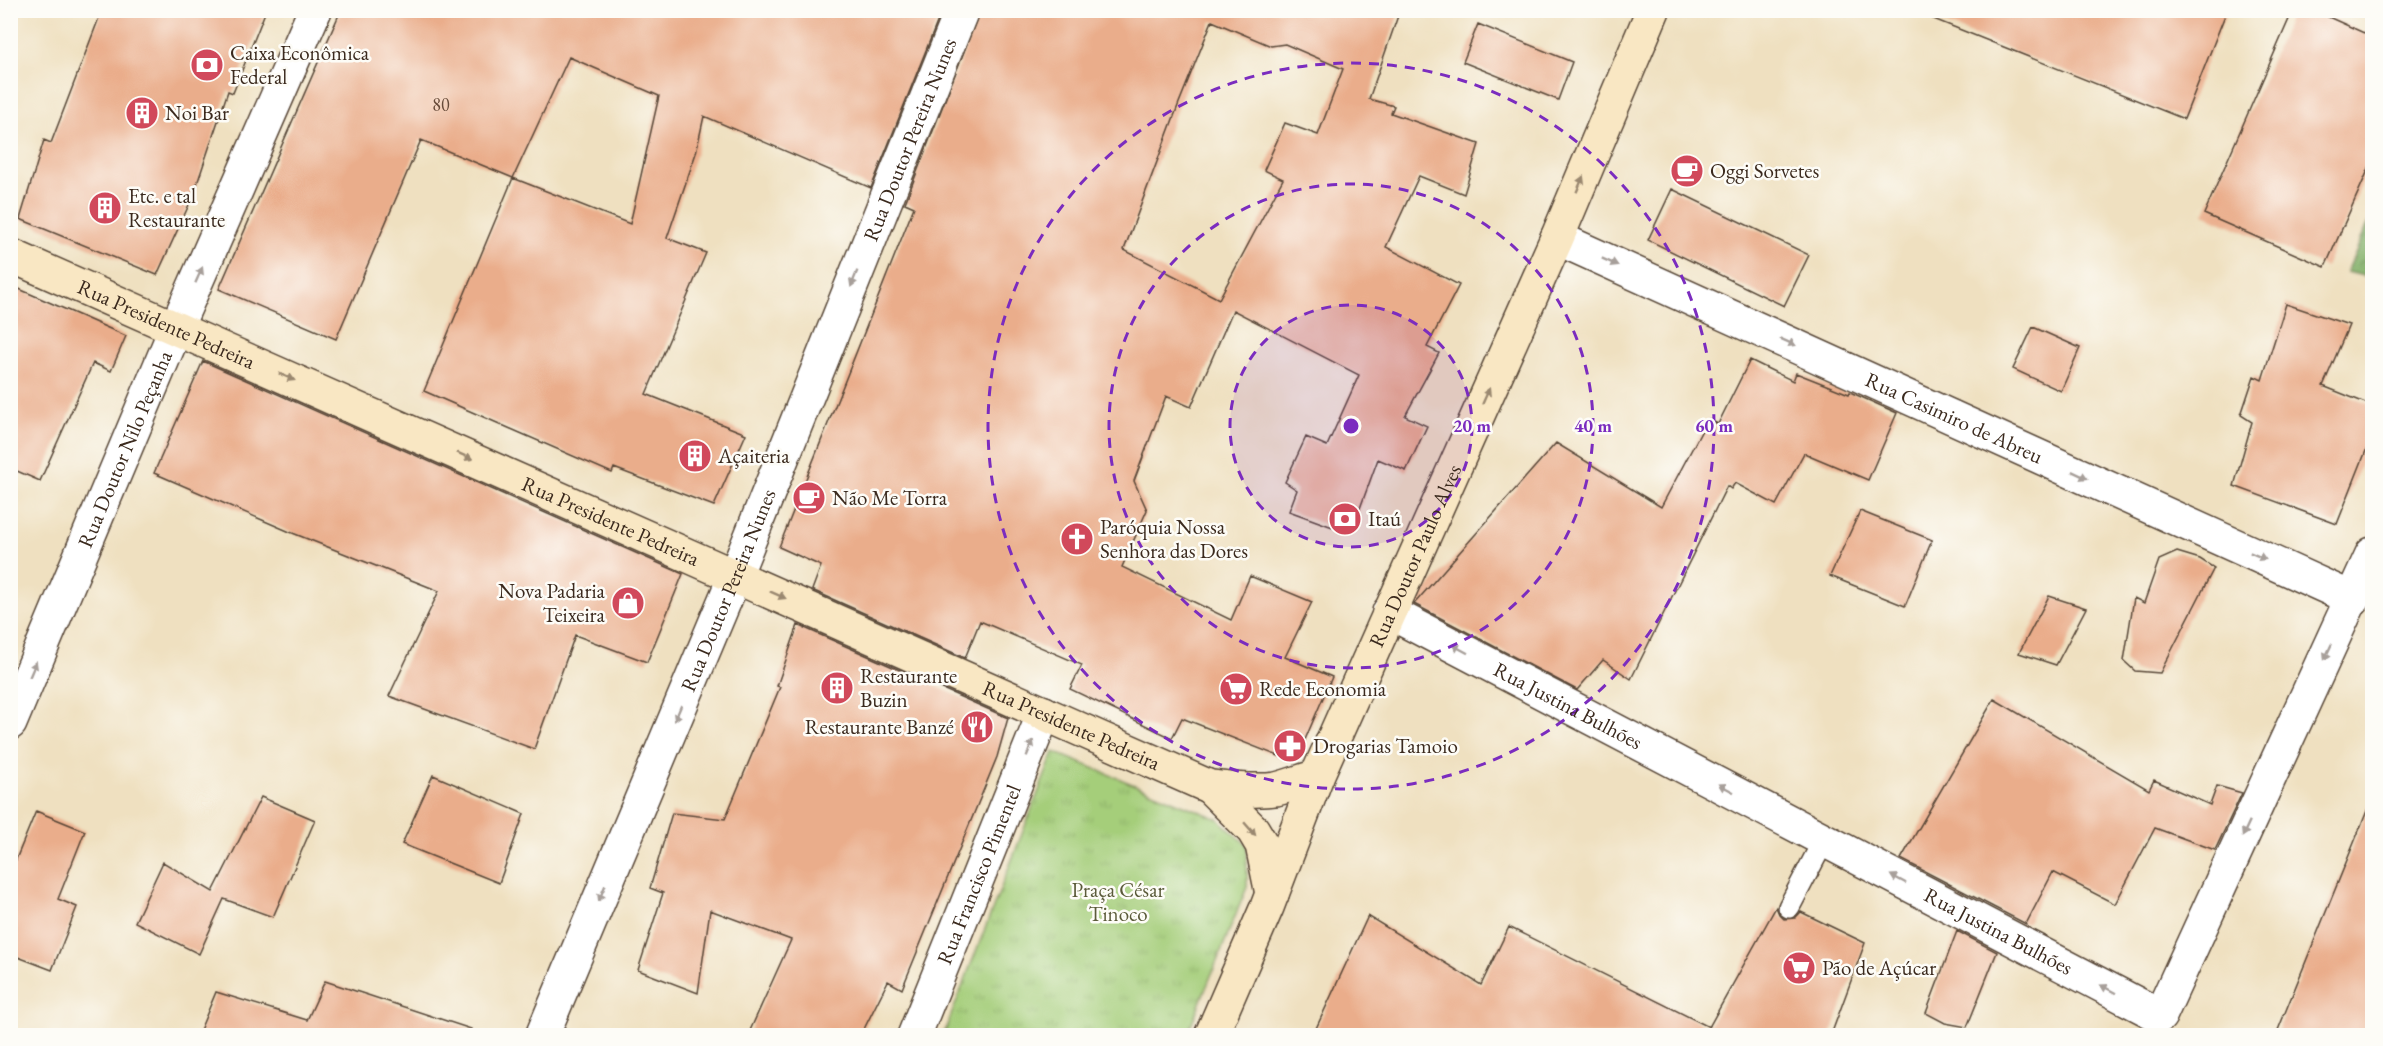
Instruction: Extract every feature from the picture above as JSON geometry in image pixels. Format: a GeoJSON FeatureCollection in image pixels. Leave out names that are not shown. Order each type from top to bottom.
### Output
{"type":"FeatureCollection","features":[{"type":"Feature","properties":{"kind":"street","name":"Rua Doutor Nilo Peçanha"},"geometry":{"type":"LineString","coordinates":[[10,723],[176,328],[315,10]]}},
{"type":"Feature","properties":{"kind":"street","name":"Rua Doutor Pereira Nunes"},"geometry":{"type":"LineString","coordinates":[[542,1035],[735,576],[962,10]]}},
{"type":"Feature","properties":{"kind":"street","name":"Rua Doutor Paulo Alves"},"geometry":{"type":"LineString","coordinates":[[1211,1035],[1272,894],[1317,776],[1557,238],[1653,10]]}},
{"type":"Feature","properties":{"kind":"street","name":"Rua Casimiro de Abreu"},"geometry":{"type":"LineString","coordinates":[[1557,238],[2353,599]]}},
{"type":"Feature","properties":{"kind":"street","name":"Rua Presidente Pedreira"},"geometry":{"type":"LineString","coordinates":[[10,255],[1210,787],[1266,790],[1317,776]]}},
{"type":"Feature","properties":{"kind":"street","name":"Rua Justina Bulhões"},"geometry":{"type":"LineString","coordinates":[[1389,612],[2160,1016],[2373,554]]}},
{"type":"Feature","properties":{"kind":"street","name":"Rua Francisco Pimentel"},"geometry":{"type":"LineString","coordinates":[[914,1035],[1044,713]]}},
{"type":"Feature","properties":{"kind":"street","name":"Rua Presidente Pedreira"},"geometry":{"type":"LineString","coordinates":[[1210,787],[1253,830],[1262,845],[1272,894]]}},
{"type":"Feature","properties":{"kind":"lane"},"geometry":{"type":"LineString","coordinates":[[1789,907],[1824,840]]}},
{"type":"Feature","properties":{"kind":"green space"},"geometry":{"type":"Polygon","coordinates":[[[2372,215],[2372,278],[2347,272],[2372,215]]]}},
{"type":"Feature","properties":{"kind":"green space","name":"Praça César Tinoco"},"geometry":{"type":"Polygon","coordinates":[[[1054,752],[1218,819],[1247,845],[1247,887],[1187,1035],[943,1036],[1054,752]]]}},
{"type":"Feature","properties":{"kind":"building"},"geometry":{"type":"Polygon","coordinates":[[[102,10],[266,10],[233,93],[228,91],[193,196],[157,275],[20,219],[44,140],[51,143],[102,10]]]}},
{"type":"Feature","properties":{"kind":"building"},"geometry":{"type":"Polygon","coordinates":[[[341,10],[942,10],[871,188],[704,116],[696,153],[667,238],[706,253],[646,394],[746,434],[714,506],[614,468],[612,473],[424,391],[513,178],[421,140],[336,339],[219,289],[341,10]],[[569,57],[513,178],[630,224],[659,96],[569,57]]]}},
{"type":"Feature","properties":{"kind":"building"},"geometry":{"type":"Polygon","coordinates":[[[980,10],[1400,10],[1369,99],[1394,106],[1391,113],[1479,144],[1464,194],[1419,176],[1386,247],[1459,285],[1427,347],[1439,353],[1405,416],[1427,426],[1406,471],[1378,459],[1355,522],[1342,517],[1338,529],[1289,511],[1297,490],[1285,482],[1306,437],[1327,446],[1359,375],[1233,310],[1191,407],[1166,396],[1134,481],[1147,510],[1122,567],[1231,620],[1250,576],[1312,602],[1285,657],[1332,677],[1304,742],[1281,757],[1182,718],[1172,738],[1070,689],[1082,665],[980,621],[965,658],[812,590],[821,566],[779,547],[914,207],[905,203],[980,10]],[[1212,21],[1124,250],[1219,299],[1283,179],[1264,170],[1285,123],[1318,135],[1343,69],[1285,44],[1271,46],[1212,21]]]}},
{"type":"Feature","properties":{"kind":"building"},"geometry":{"type":"Polygon","coordinates":[[[1916,10],[2227,10],[2184,119],[1916,12],[1916,10]]]}},
{"type":"Feature","properties":{"kind":"building"},"geometry":{"type":"Polygon","coordinates":[[[2293,10],[2313,10],[2373,37],[2373,159],[2325,267],[2204,214],[2293,10]]]}},
{"type":"Feature","properties":{"kind":"building"},"geometry":{"type":"Polygon","coordinates":[[[1478,24],[1572,62],[1558,100],[1463,62],[1478,24]]]}},
{"type":"Feature","properties":{"kind":"building"},"geometry":{"type":"Polygon","coordinates":[[[1672,189],[1809,255],[1784,306],[1648,240],[1672,189]]]}},
{"type":"Feature","properties":{"kind":"building"},"geometry":{"type":"Polygon","coordinates":[[[10,285],[126,336],[111,371],[93,363],[40,481],[10,468],[10,285]]]}},
{"type":"Feature","properties":{"kind":"building"},"geometry":{"type":"Polygon","coordinates":[[[2286,304],[2349,325],[2323,386],[2373,406],[2373,433],[2337,524],[2234,486],[2252,422],[2241,415],[2254,376],[2262,380],[2286,304]]]}},
{"type":"Feature","properties":{"kind":"building"},"geometry":{"type":"Polygon","coordinates":[[[2033,327],[2080,348],[2061,391],[2013,369],[2033,327]]]}},
{"type":"Feature","properties":{"kind":"building"},"geometry":{"type":"Polygon","coordinates":[[[1750,360],[1793,381],[1796,373],[1849,394],[1850,392],[1897,413],[1868,480],[1804,453],[1776,505],[1735,483],[1731,489],[1727,486],[1631,679],[1603,660],[1577,690],[1414,604],[1556,443],[1661,507],[1708,419],[1718,424],[1750,360]]]}},
{"type":"Feature","properties":{"kind":"building"},"geometry":{"type":"Polygon","coordinates":[[[203,361],[683,574],[647,662],[575,635],[534,749],[389,696],[439,591],[290,532],[154,473],[203,361]]]}},
{"type":"Feature","properties":{"kind":"building"},"geometry":{"type":"Polygon","coordinates":[[[1860,511],[1932,540],[1905,606],[1830,576],[1860,511]]]}},
{"type":"Feature","properties":{"kind":"building"},"geometry":{"type":"Polygon","coordinates":[[[2177,552],[2200,559],[2214,568],[2160,673],[2135,671],[2124,661],[2134,598],[2144,603],[2159,560],[2177,552]]]}},
{"type":"Feature","properties":{"kind":"building"},"geometry":{"type":"Polygon","coordinates":[[[2049,596],[2086,608],[2056,665],[2019,653],[2049,596]]]}},
{"type":"Feature","properties":{"kind":"building"},"geometry":{"type":"Polygon","coordinates":[[[798,625],[1008,718],[997,757],[902,989],[888,981],[861,1035],[748,1035],[791,940],[710,910],[698,993],[638,970],[663,893],[650,888],[672,813],[725,819],[780,687],[777,686],[798,625]]]}},
{"type":"Feature","properties":{"kind":"building"},"geometry":{"type":"Polygon","coordinates":[[[1994,699],[2149,790],[2154,780],[2210,805],[2217,786],[2242,793],[2215,850],[2155,828],[2115,904],[2053,872],[2026,924],[1901,859],[1994,699]]]}},
{"type":"Feature","properties":{"kind":"building"},"geometry":{"type":"Polygon","coordinates":[[[433,775],[524,814],[499,883],[402,844],[433,775]]]}},
{"type":"Feature","properties":{"kind":"building"},"geometry":{"type":"Polygon","coordinates":[[[261,797],[315,820],[273,917],[224,899],[199,954],[135,922],[163,862],[213,892],[261,797]]]}},
{"type":"Feature","properties":{"kind":"building"},"geometry":{"type":"Polygon","coordinates":[[[2371,801],[2373,1035],[2276,1035],[2371,801]]]}},
{"type":"Feature","properties":{"kind":"building"},"geometry":{"type":"Polygon","coordinates":[[[36,811],[85,831],[58,899],[77,907],[52,970],[10,954],[10,874],[36,811]]]}},
{"type":"Feature","properties":{"kind":"building","name":"Pão de Açúcar"},"geometry":{"type":"Polygon","coordinates":[[[1776,907],[1784,919],[1795,918],[1801,912],[1865,943],[1831,1035],[1313,1035],[1368,916],[1481,985],[1509,927],[1709,1027],[1776,907]]]}},
{"type":"Feature","properties":{"kind":"building"},"geometry":{"type":"Polygon","coordinates":[[[1957,931],[1997,952],[1967,1027],[1945,1023],[1926,1013],[1957,931]]]}},
{"type":"Feature","properties":{"kind":"building"},"geometry":{"type":"Polygon","coordinates":[[[325,981],[471,1029],[470,1035],[198,1035],[216,992],[307,1020],[325,981]]]}},
{"type":"Feature","properties":{"kind":"place","name":"Caixa Econômica Federal"},"geometry":{"type":"Point","coordinates":[207,65]}},
{"type":"Feature","properties":{"kind":"place","name":"Noi Bar"},"geometry":{"type":"Point","coordinates":[142,113]}},
{"type":"Feature","properties":{"kind":"place","name":"Oggi Sorvetes"},"geometry":{"type":"Point","coordinates":[1687,171]}},
{"type":"Feature","properties":{"kind":"place","name":"Etc. e tal Restaurante"},"geometry":{"type":"Point","coordinates":[105,208]}},
{"type":"Feature","properties":{"kind":"place","name":"Açaiteria"},"geometry":{"type":"Point","coordinates":[695,456]}},
{"type":"Feature","properties":{"kind":"place","name":"Não Me Torra"},"geometry":{"type":"Point","coordinates":[809,498]}},
{"type":"Feature","properties":{"kind":"place","name":"Itaú"},"geometry":{"type":"Point","coordinates":[1345,519]}},
{"type":"Feature","properties":{"kind":"place","name":"Paróquia Nossa Senhora das Dores"},"geometry":{"type":"Point","coordinates":[1077,539]}},
{"type":"Feature","properties":{"kind":"place","name":"Nova Padaria Teixeira"},"geometry":{"type":"Point","coordinates":[628,603]}},
{"type":"Feature","properties":{"kind":"place","name":"Restaurante Buzin"},"geometry":{"type":"Point","coordinates":[837,688]}},
{"type":"Feature","properties":{"kind":"place","name":"Rede Economia"},"geometry":{"type":"Point","coordinates":[1236,689]}},
{"type":"Feature","properties":{"kind":"place","name":"Restaurante Banzé"},"geometry":{"type":"Point","coordinates":[977,727]}},
{"type":"Feature","properties":{"kind":"place","name":"Drogarias Tamoio"},"geometry":{"type":"Point","coordinates":[1290,746]}},
{"type":"Feature","properties":{"kind":"place","name":"Pão de Açúcar"},"geometry":{"type":"Point","coordinates":[1799,968]}}]}
